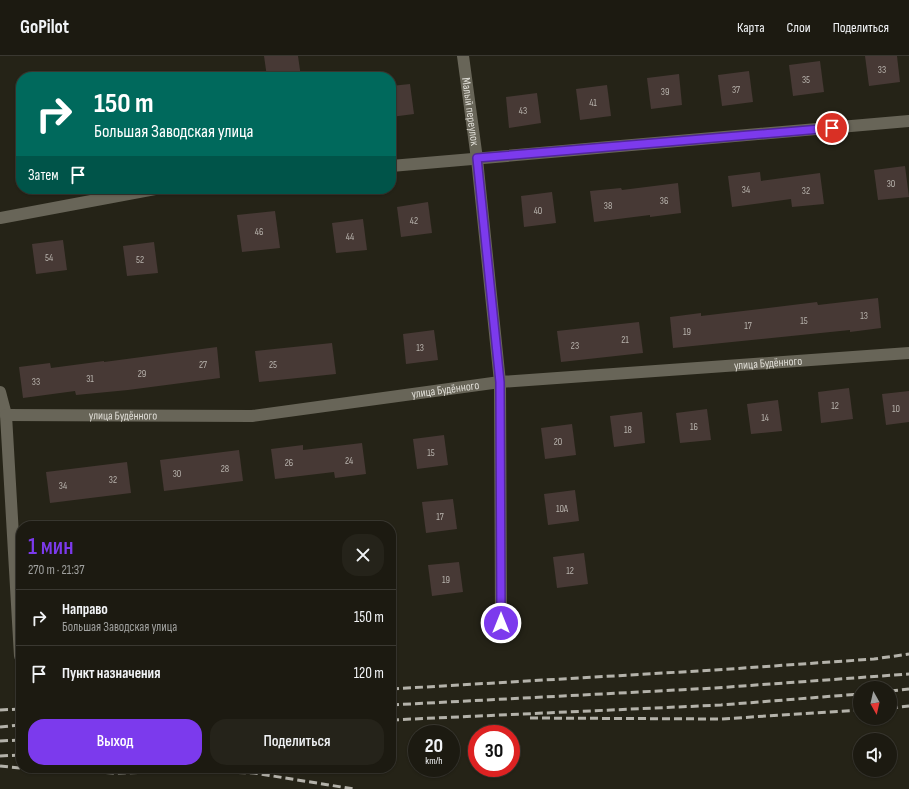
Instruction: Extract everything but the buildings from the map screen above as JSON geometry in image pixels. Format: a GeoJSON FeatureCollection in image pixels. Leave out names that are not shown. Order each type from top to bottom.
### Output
{"type":"FeatureCollection","features":[{"type":"Feature","properties":{"kind":"street","name":"Малый переулок"},"geometry":{"type":"LineString","coordinates":[[463,56],[477,158],[500,382],[501,623]]}},
{"type":"Feature","properties":{"kind":"street"},"geometry":{"type":"LineString","coordinates":[[396,166],[909,121]]}},
{"type":"Feature","properties":{"kind":"street"},"geometry":{"type":"LineString","coordinates":[[0,218],[128,194]]}},
{"type":"Feature","properties":{"kind":"street","name":"улица Будённого"},"geometry":{"type":"LineString","coordinates":[[6,415],[252,416],[500,382],[909,353]]}},
{"type":"Feature","properties":{"kind":"street"},"geometry":{"type":"LineString","coordinates":[[0,392],[6,415],[16,587]]}},
{"type":"Feature","properties":{"kind":"railway"},"geometry":{"type":"LineString","coordinates":[[396,689],[715,670],[874,659],[909,654]]}},
{"type":"Feature","properties":{"kind":"railway"},"geometry":{"type":"LineString","coordinates":[[396,705],[715,688],[909,674]]}},
{"type":"Feature","properties":{"kind":"railway"},"geometry":{"type":"LineString","coordinates":[[897,690],[909,689]]}},
{"type":"Feature","properties":{"kind":"railway"},"geometry":{"type":"LineString","coordinates":[[396,720],[721,705],[853,695]]}},
{"type":"Feature","properties":{"kind":"railway"},"geometry":{"type":"LineString","coordinates":[[897,707],[909,706]]}},
{"type":"Feature","properties":{"kind":"railway"},"geometry":{"type":"LineString","coordinates":[[0,710],[16,709]]}},
{"type":"Feature","properties":{"kind":"railway"},"geometry":{"type":"LineString","coordinates":[[530,718],[721,719],[853,710]]}},
{"type":"Feature","properties":{"kind":"railway"},"geometry":{"type":"LineString","coordinates":[[0,727],[16,725]]}},
{"type":"Feature","properties":{"kind":"railway"},"geometry":{"type":"LineString","coordinates":[[0,741],[16,740]]}},
{"type":"Feature","properties":{"kind":"railway"},"geometry":{"type":"LineString","coordinates":[[0,756],[16,755]]}},
{"type":"Feature","properties":{"kind":"railway"},"geometry":{"type":"LineString","coordinates":[[0,766],[16,768]]}},
{"type":"Feature","properties":{"kind":"railway"},"geometry":{"type":"LineString","coordinates":[[254,773],[354,789]]}},
{"type":"Feature","properties":{"kind":"route"},"geometry":{"type":"LineString","coordinates":[[501,623],[500,382],[477,158],[832,128]]}}]}
